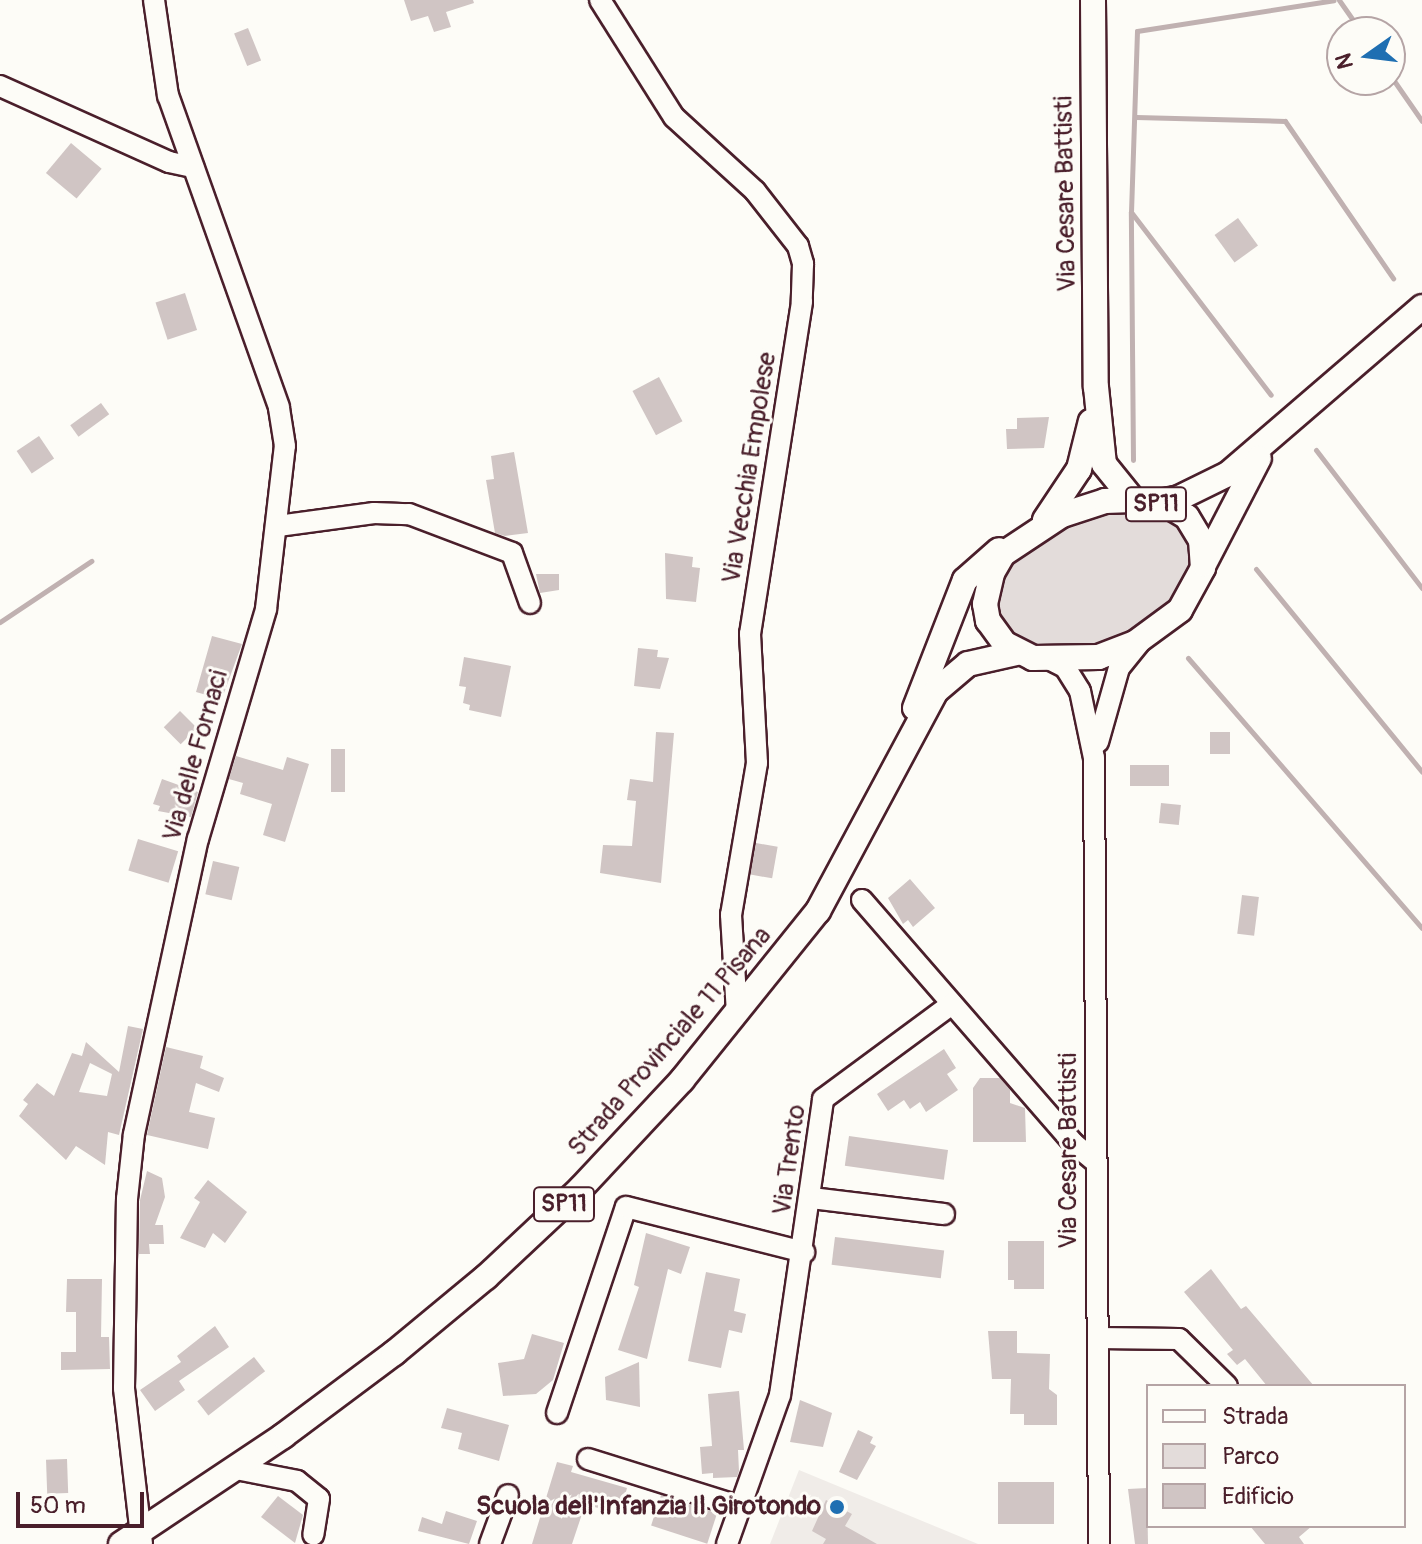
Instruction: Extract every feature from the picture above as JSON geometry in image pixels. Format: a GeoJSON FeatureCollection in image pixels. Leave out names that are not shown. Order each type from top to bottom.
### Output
{"type":"FeatureCollection","features":[{"type":"Feature","properties":{"kind":"main road","name":"Via Cesare Battisti"},"geometry":{"type":"LineString","coordinates":[[1093,0],[1096,387],[1104,464],[1143,502]]}},
{"type":"Feature","properties":{"kind":"main road"},"geometry":{"type":"LineString","coordinates":[[1143,502],[1214,483],[1268,442],[1422,307]]}},
{"type":"Feature","properties":{"kind":"main road","name":"Via Cesare Battisti"},"geometry":{"type":"LineString","coordinates":[[1030,532],[1081,508],[1143,502],[1172,508],[1194,526],[1201,540],[1203,568],[1190,598],[1151,633],[1099,657],[1051,660],[1017,653],[997,636],[985,604],[992,573],[1030,532],[1058,506],[1079,469],[1096,387]]}},
{"type":"Feature","properties":{"kind":"main road"},"geometry":{"type":"LineString","coordinates":[[1203,568],[1268,442]]}},
{"type":"Feature","properties":{"kind":"main road","name":"Strada Provinciale 11 Pisana"},"geometry":{"type":"LineString","coordinates":[[899,760],[942,629],[965,580],[982,562],[1030,532]]}},
{"type":"Feature","properties":{"kind":"main road","name":"Strada Provinciale 11 Pisana"},"geometry":{"type":"LineString","coordinates":[[135,1540],[394,1353],[486,1277],[581,1188],[737,1014],[818,911],[919,717],[948,677],[984,658],[1017,653]]}},
{"type":"Feature","properties":{"kind":"street","name":"Via delle Fornaci"},"geometry":{"type":"LineString","coordinates":[[135,1540],[124,1388],[127,1199],[134,1134],[198,839],[266,609],[285,446],[279,407],[168,96],[154,0]]}},
{"type":"Feature","properties":{"kind":"street","name":"Via Vecchia Empolese"},"geometry":{"type":"LineString","coordinates":[[600,0],[674,117],[755,191],[798,246],[803,264],[802,302],[750,634],[757,763],[731,915],[737,1014]]}},
{"type":"Feature","properties":{"kind":"street"},"geometry":{"type":"LineString","coordinates":[[0,86],[169,162],[193,167]]}},
{"type":"Feature","properties":{"kind":"street"},"geometry":{"type":"LineString","coordinates":[[278,526],[374,513],[409,514],[512,553],[530,603]]}},
{"type":"Feature","properties":{"kind":"street","name":"Via Cesare Battisti"},"geometry":{"type":"LineString","coordinates":[[1094,758],[1119,668],[1151,633]]}},
{"type":"Feature","properties":{"kind":"street","name":"Via Cesare Battisti"},"geometry":{"type":"LineString","coordinates":[[1051,660],[1065,667],[1080,691],[1094,758],[1099,1544]]}},
{"type":"Feature","properties":{"kind":"street"},"geometry":{"type":"LineString","coordinates":[[862,900],[1097,1163]]}},
{"type":"Feature","properties":{"kind":"street","name":"Via Trento"},"geometry":{"type":"LineString","coordinates":[[727,1544],[780,1395],[804,1252],[823,1099],[952,1004]]}},
{"type":"Feature","properties":{"kind":"street"},"geometry":{"type":"LineString","coordinates":[[811,1198],[944,1214]]}},
{"type":"Feature","properties":{"kind":"street"},"geometry":{"type":"LineString","coordinates":[[557,1413],[626,1207],[804,1252]]}},
{"type":"Feature","properties":{"kind":"street"},"geometry":{"type":"LineString","coordinates":[[1098,1338],[1179,1339],[1225,1384]]}},
{"type":"Feature","properties":{"kind":"street"},"geometry":{"type":"LineString","coordinates":[[588,1459],[741,1507]]}},
{"type":"Feature","properties":{"kind":"street"},"geometry":{"type":"LineString","coordinates":[[236,1469],[297,1481],[319,1499],[313,1535]]}},
{"type":"Feature","properties":{"kind":"street"},"geometry":{"type":"LineString","coordinates":[[490,1544],[508,1495]]}},
{"type":"Feature","properties":{"kind":"shaded area","name":"Scuola dell'Infanzia Il Girotondo"},"geometry":{"type":"Polygon","coordinates":[[[799,1470],[978,1544],[770,1544],[799,1470]]]}},
{"type":"Feature","properties":{"kind":"green space"},"geometry":{"type":"Polygon","coordinates":[[[1133,511],[1168,518],[1191,544],[1192,565],[1172,602],[1129,634],[1096,646],[1035,647],[1012,636],[996,604],[1011,561],[1066,525],[1106,512],[1133,511]]]}},
{"type":"Feature","properties":{"kind":"building"},"geometry":{"type":"Polygon","coordinates":[[[404,0],[473,0],[474,3],[446,12],[451,27],[434,32],[428,16],[411,21],[404,0]]]}},
{"type":"Feature","properties":{"kind":"building"},"geometry":{"type":"Polygon","coordinates":[[[248,28],[261,60],[247,66],[234,34],[248,28]]]}},
{"type":"Feature","properties":{"kind":"building"},"geometry":{"type":"Polygon","coordinates":[[[71,143],[102,169],[77,199],[46,173],[71,143]]]}},
{"type":"Feature","properties":{"kind":"building"},"geometry":{"type":"Polygon","coordinates":[[[1238,218],[1258,246],[1235,263],[1215,235],[1238,218]]]}},
{"type":"Feature","properties":{"kind":"building"},"geometry":{"type":"Polygon","coordinates":[[[185,293],[197,330],[168,340],[156,303],[185,293]]]}},
{"type":"Feature","properties":{"kind":"building"},"geometry":{"type":"Polygon","coordinates":[[[659,377],[682,421],[656,435],[633,391],[659,377]]]}},
{"type":"Feature","properties":{"kind":"building"},"geometry":{"type":"Polygon","coordinates":[[[101,403],[109,414],[78,437],[70,425],[101,403]]]}},
{"type":"Feature","properties":{"kind":"building"},"geometry":{"type":"Polygon","coordinates":[[[1049,417],[1044,448],[1007,449],[1006,429],[1017,429],[1017,418],[1049,417]]]}},
{"type":"Feature","properties":{"kind":"building"},"geometry":{"type":"Polygon","coordinates":[[[39,436],[54,458],[32,473],[17,451],[39,436]]]}},
{"type":"Feature","properties":{"kind":"building"},"geometry":{"type":"Polygon","coordinates":[[[514,452],[528,533],[505,536],[495,533],[486,480],[494,479],[491,456],[514,452]]]}},
{"type":"Feature","properties":{"kind":"building"},"geometry":{"type":"Polygon","coordinates":[[[665,553],[693,557],[692,567],[700,568],[696,602],[666,599],[665,553]]]}},
{"type":"Feature","properties":{"kind":"building"},"geometry":{"type":"Polygon","coordinates":[[[536,574],[559,574],[559,590],[540,593],[536,574]]]}},
{"type":"Feature","properties":{"kind":"building"},"geometry":{"type":"Polygon","coordinates":[[[212,636],[242,644],[224,693],[212,689],[210,696],[196,692],[212,636]]]}},
{"type":"Feature","properties":{"kind":"building"},"geometry":{"type":"Polygon","coordinates":[[[638,648],[658,650],[657,657],[669,658],[660,689],[634,686],[638,648]]]}},
{"type":"Feature","properties":{"kind":"building"},"geometry":{"type":"Polygon","coordinates":[[[464,657],[511,666],[501,717],[469,710],[470,705],[463,703],[466,687],[459,686],[464,657]]]}},
{"type":"Feature","properties":{"kind":"building"},"geometry":{"type":"Polygon","coordinates":[[[180,711],[197,728],[181,744],[164,727],[180,711]]]}},
{"type":"Feature","properties":{"kind":"building"},"geometry":{"type":"Polygon","coordinates":[[[656,732],[674,733],[661,883],[600,873],[603,845],[632,846],[636,801],[627,800],[630,779],[653,782],[656,732]]]}},
{"type":"Feature","properties":{"kind":"building"},"geometry":{"type":"Polygon","coordinates":[[[1210,732],[1230,732],[1230,754],[1210,754],[1210,732]]]}},
{"type":"Feature","properties":{"kind":"building"},"geometry":{"type":"Polygon","coordinates":[[[331,749],[345,749],[345,792],[331,792],[331,749]]]}},
{"type":"Feature","properties":{"kind":"building"},"geometry":{"type":"Polygon","coordinates":[[[236,756],[283,770],[287,757],[309,764],[285,842],[263,835],[272,804],[240,794],[243,783],[229,779],[236,756]]]}},
{"type":"Feature","properties":{"kind":"building"},"geometry":{"type":"Polygon","coordinates":[[[1130,765],[1169,765],[1169,786],[1130,786],[1130,765]]]}},
{"type":"Feature","properties":{"kind":"building"},"geometry":{"type":"Polygon","coordinates":[[[162,779],[198,792],[191,817],[158,811],[160,806],[153,804],[162,779]]]}},
{"type":"Feature","properties":{"kind":"building"},"geometry":{"type":"Polygon","coordinates":[[[1161,803],[1181,805],[1179,825],[1159,823],[1161,803]]]}},
{"type":"Feature","properties":{"kind":"building"},"geometry":{"type":"Polygon","coordinates":[[[138,839],[178,851],[169,883],[128,871],[138,839]]]}},
{"type":"Feature","properties":{"kind":"building"},"geometry":{"type":"Polygon","coordinates":[[[756,843],[778,847],[772,878],[750,875],[756,843]]]}},
{"type":"Feature","properties":{"kind":"building"},"geometry":{"type":"Polygon","coordinates":[[[213,861],[239,867],[232,900],[205,894],[213,861]]]}},
{"type":"Feature","properties":{"kind":"building"},"geometry":{"type":"Polygon","coordinates":[[[910,879],[935,908],[913,927],[908,920],[903,924],[888,898],[910,879]]]}},
{"type":"Feature","properties":{"kind":"building"},"geometry":{"type":"Polygon","coordinates":[[[1242,895],[1259,897],[1254,936],[1237,934],[1242,895]]]}},
{"type":"Feature","properties":{"kind":"building"},"geometry":{"type":"Polygon","coordinates":[[[128,1026],[143,1029],[119,1135],[108,1132],[105,1165],[76,1146],[66,1160],[19,1116],[28,1104],[23,1100],[37,1083],[54,1096],[72,1053],[82,1056],[86,1042],[119,1072],[128,1026]],[[90,1063],[79,1092],[107,1096],[112,1074],[90,1063]]]}},
{"type":"Feature","properties":{"kind":"building"},"geometry":{"type":"Polygon","coordinates":[[[166,1047],[203,1056],[200,1068],[224,1078],[219,1092],[196,1083],[189,1112],[215,1118],[208,1149],[147,1135],[166,1047]]]}},
{"type":"Feature","properties":{"kind":"building"},"geometry":{"type":"Polygon","coordinates":[[[944,1049],[956,1068],[947,1074],[958,1090],[926,1112],[920,1102],[910,1109],[904,1100],[888,1111],[877,1094],[944,1049]]]}},
{"type":"Feature","properties":{"kind":"building"},"geometry":{"type":"Polygon","coordinates":[[[980,1078],[1000,1078],[1010,1090],[1010,1103],[1025,1108],[1026,1142],[973,1142],[973,1088],[980,1078]]]}},
{"type":"Feature","properties":{"kind":"building"},"geometry":{"type":"Polygon","coordinates":[[[849,1136],[948,1150],[944,1180],[845,1166],[849,1136]]]}},
{"type":"Feature","properties":{"kind":"building"},"geometry":{"type":"Polygon","coordinates":[[[147,1171],[162,1178],[165,1197],[155,1225],[163,1225],[164,1244],[149,1244],[150,1254],[139,1254],[140,1200],[147,1171]]]}},
{"type":"Feature","properties":{"kind":"building"},"geometry":{"type":"Polygon","coordinates":[[[208,1180],[247,1212],[225,1243],[213,1233],[205,1248],[180,1238],[200,1202],[194,1198],[208,1180]]]}},
{"type":"Feature","properties":{"kind":"building"},"geometry":{"type":"Polygon","coordinates":[[[646,1233],[690,1247],[681,1274],[668,1269],[647,1359],[618,1350],[639,1287],[634,1285],[646,1233]]]}},
{"type":"Feature","properties":{"kind":"building"},"geometry":{"type":"Polygon","coordinates":[[[835,1237],[944,1250],[941,1278],[832,1265],[835,1237]]]}},
{"type":"Feature","properties":{"kind":"building"},"geometry":{"type":"Polygon","coordinates":[[[1008,1241],[1044,1241],[1044,1289],[1014,1289],[1014,1280],[1008,1280],[1008,1241]]]}},
{"type":"Feature","properties":{"kind":"building"},"geometry":{"type":"Polygon","coordinates":[[[1211,1269],[1241,1309],[1246,1306],[1312,1384],[1265,1384],[1245,1359],[1237,1365],[1227,1354],[1233,1350],[1184,1292],[1211,1269]]]}},
{"type":"Feature","properties":{"kind":"building"},"geometry":{"type":"Polygon","coordinates":[[[706,1272],[740,1279],[734,1311],[746,1314],[742,1333],[729,1330],[721,1368],[688,1361],[706,1272]]]}},
{"type":"Feature","properties":{"kind":"building"},"geometry":{"type":"Polygon","coordinates":[[[67,1279],[102,1279],[101,1337],[109,1337],[110,1369],[61,1370],[61,1352],[76,1352],[76,1312],[66,1312],[67,1279]]]}},
{"type":"Feature","properties":{"kind":"building"},"geometry":{"type":"Polygon","coordinates":[[[215,1326],[229,1347],[179,1381],[185,1390],[155,1411],[140,1390],[181,1362],[177,1356],[215,1326]]]}},
{"type":"Feature","properties":{"kind":"building"},"geometry":{"type":"Polygon","coordinates":[[[988,1331],[1017,1331],[1017,1353],[1050,1354],[1049,1389],[1057,1395],[1057,1425],[1024,1425],[1024,1414],[1010,1414],[1011,1379],[992,1379],[988,1331]]]}},
{"type":"Feature","properties":{"kind":"building"},"geometry":{"type":"Polygon","coordinates":[[[532,1334],[564,1343],[553,1380],[536,1394],[503,1396],[498,1363],[524,1359],[532,1334]]]}},
{"type":"Feature","properties":{"kind":"building"},"geometry":{"type":"Polygon","coordinates":[[[254,1357],[265,1371],[208,1416],[197,1401],[254,1357]]]}},
{"type":"Feature","properties":{"kind":"building"},"geometry":{"type":"Polygon","coordinates":[[[639,1362],[640,1407],[606,1400],[605,1377],[639,1362]]]}},
{"type":"Feature","properties":{"kind":"building"},"geometry":{"type":"Polygon","coordinates":[[[739,1391],[744,1450],[738,1450],[737,1477],[713,1478],[713,1473],[702,1474],[700,1447],[712,1446],[708,1394],[739,1391]]]}},
{"type":"Feature","properties":{"kind":"building"},"geometry":{"type":"Polygon","coordinates":[[[800,1400],[832,1413],[823,1447],[790,1442],[800,1400]]]}},
{"type":"Feature","properties":{"kind":"building"},"geometry":{"type":"Polygon","coordinates":[[[447,1408],[509,1425],[499,1461],[458,1449],[462,1433],[441,1428],[447,1408]]]}},
{"type":"Feature","properties":{"kind":"building"},"geometry":{"type":"Polygon","coordinates":[[[858,1430],[873,1437],[870,1443],[876,1446],[857,1480],[839,1472],[858,1430]]]}},
{"type":"Feature","properties":{"kind":"building"},"geometry":{"type":"Polygon","coordinates":[[[67,1459],[68,1493],[47,1494],[46,1460],[67,1459]]]}},
{"type":"Feature","properties":{"kind":"building"},"geometry":{"type":"Polygon","coordinates":[[[557,1462],[573,1466],[571,1472],[627,1488],[620,1514],[591,1506],[589,1516],[582,1514],[572,1544],[532,1544],[557,1462]]]}},
{"type":"Feature","properties":{"kind":"building"},"geometry":{"type":"Polygon","coordinates":[[[998,1482],[1054,1482],[1054,1524],[998,1524],[998,1482]]]}},
{"type":"Feature","properties":{"kind":"building"},"geometry":{"type":"Polygon","coordinates":[[[1146,1488],[1148,1544],[1135,1544],[1128,1489],[1146,1488]]]}},
{"type":"Feature","properties":{"kind":"building"},"geometry":{"type":"Polygon","coordinates":[[[661,1495],[717,1513],[707,1544],[651,1525],[661,1495]]]}},
{"type":"Feature","properties":{"kind":"building"},"geometry":{"type":"Polygon","coordinates":[[[278,1496],[303,1515],[295,1543],[261,1517],[278,1496]]]}},
{"type":"Feature","properties":{"kind":"building"},"geometry":{"type":"Polygon","coordinates":[[[826,1500],[852,1514],[845,1526],[877,1544],[823,1544],[826,1539],[812,1531],[826,1500]]]}},
{"type":"Feature","properties":{"kind":"building"},"geometry":{"type":"Polygon","coordinates":[[[446,1511],[477,1521],[469,1544],[418,1531],[422,1517],[442,1524],[446,1511]]]}},
{"type":"Feature","properties":{"kind":"building"},"geometry":{"type":"Polygon","coordinates":[[[1252,1528],[1310,1528],[1299,1537],[1304,1544],[1265,1544],[1252,1528]]]}},
{"type":"Feature","properties":{"kind":"waterway"},"geometry":{"type":"LineString","coordinates":[[1133,460],[1131,212],[1137,31],[1334,0]]}},
{"type":"Feature","properties":{"kind":"waterway"},"geometry":{"type":"LineString","coordinates":[[1339,0],[1350,16]]}},
{"type":"Feature","properties":{"kind":"waterway"},"geometry":{"type":"LineString","coordinates":[[1405,96],[1422,121]]}},
{"type":"Feature","properties":{"kind":"waterway"},"geometry":{"type":"LineString","coordinates":[[1136,117],[1285,121],[1393,278]]}},
{"type":"Feature","properties":{"kind":"waterway"},"geometry":{"type":"LineString","coordinates":[[1131,212],[1271,395]]}},
{"type":"Feature","properties":{"kind":"waterway"},"geometry":{"type":"LineString","coordinates":[[1316,450],[1422,588]]}},
{"type":"Feature","properties":{"kind":"waterway"},"geometry":{"type":"LineString","coordinates":[[0,622],[91,561]]}},
{"type":"Feature","properties":{"kind":"waterway"},"geometry":{"type":"LineString","coordinates":[[1256,569],[1422,772]]}},
{"type":"Feature","properties":{"kind":"waterway"},"geometry":{"type":"LineString","coordinates":[[1188,658],[1422,928]]}},
{"type":"Feature","properties":{"kind":"place","name":"Scuola dell'Infanzia Il Girotondo"},"geometry":{"type":"Point","coordinates":[837,1507]}}]}
